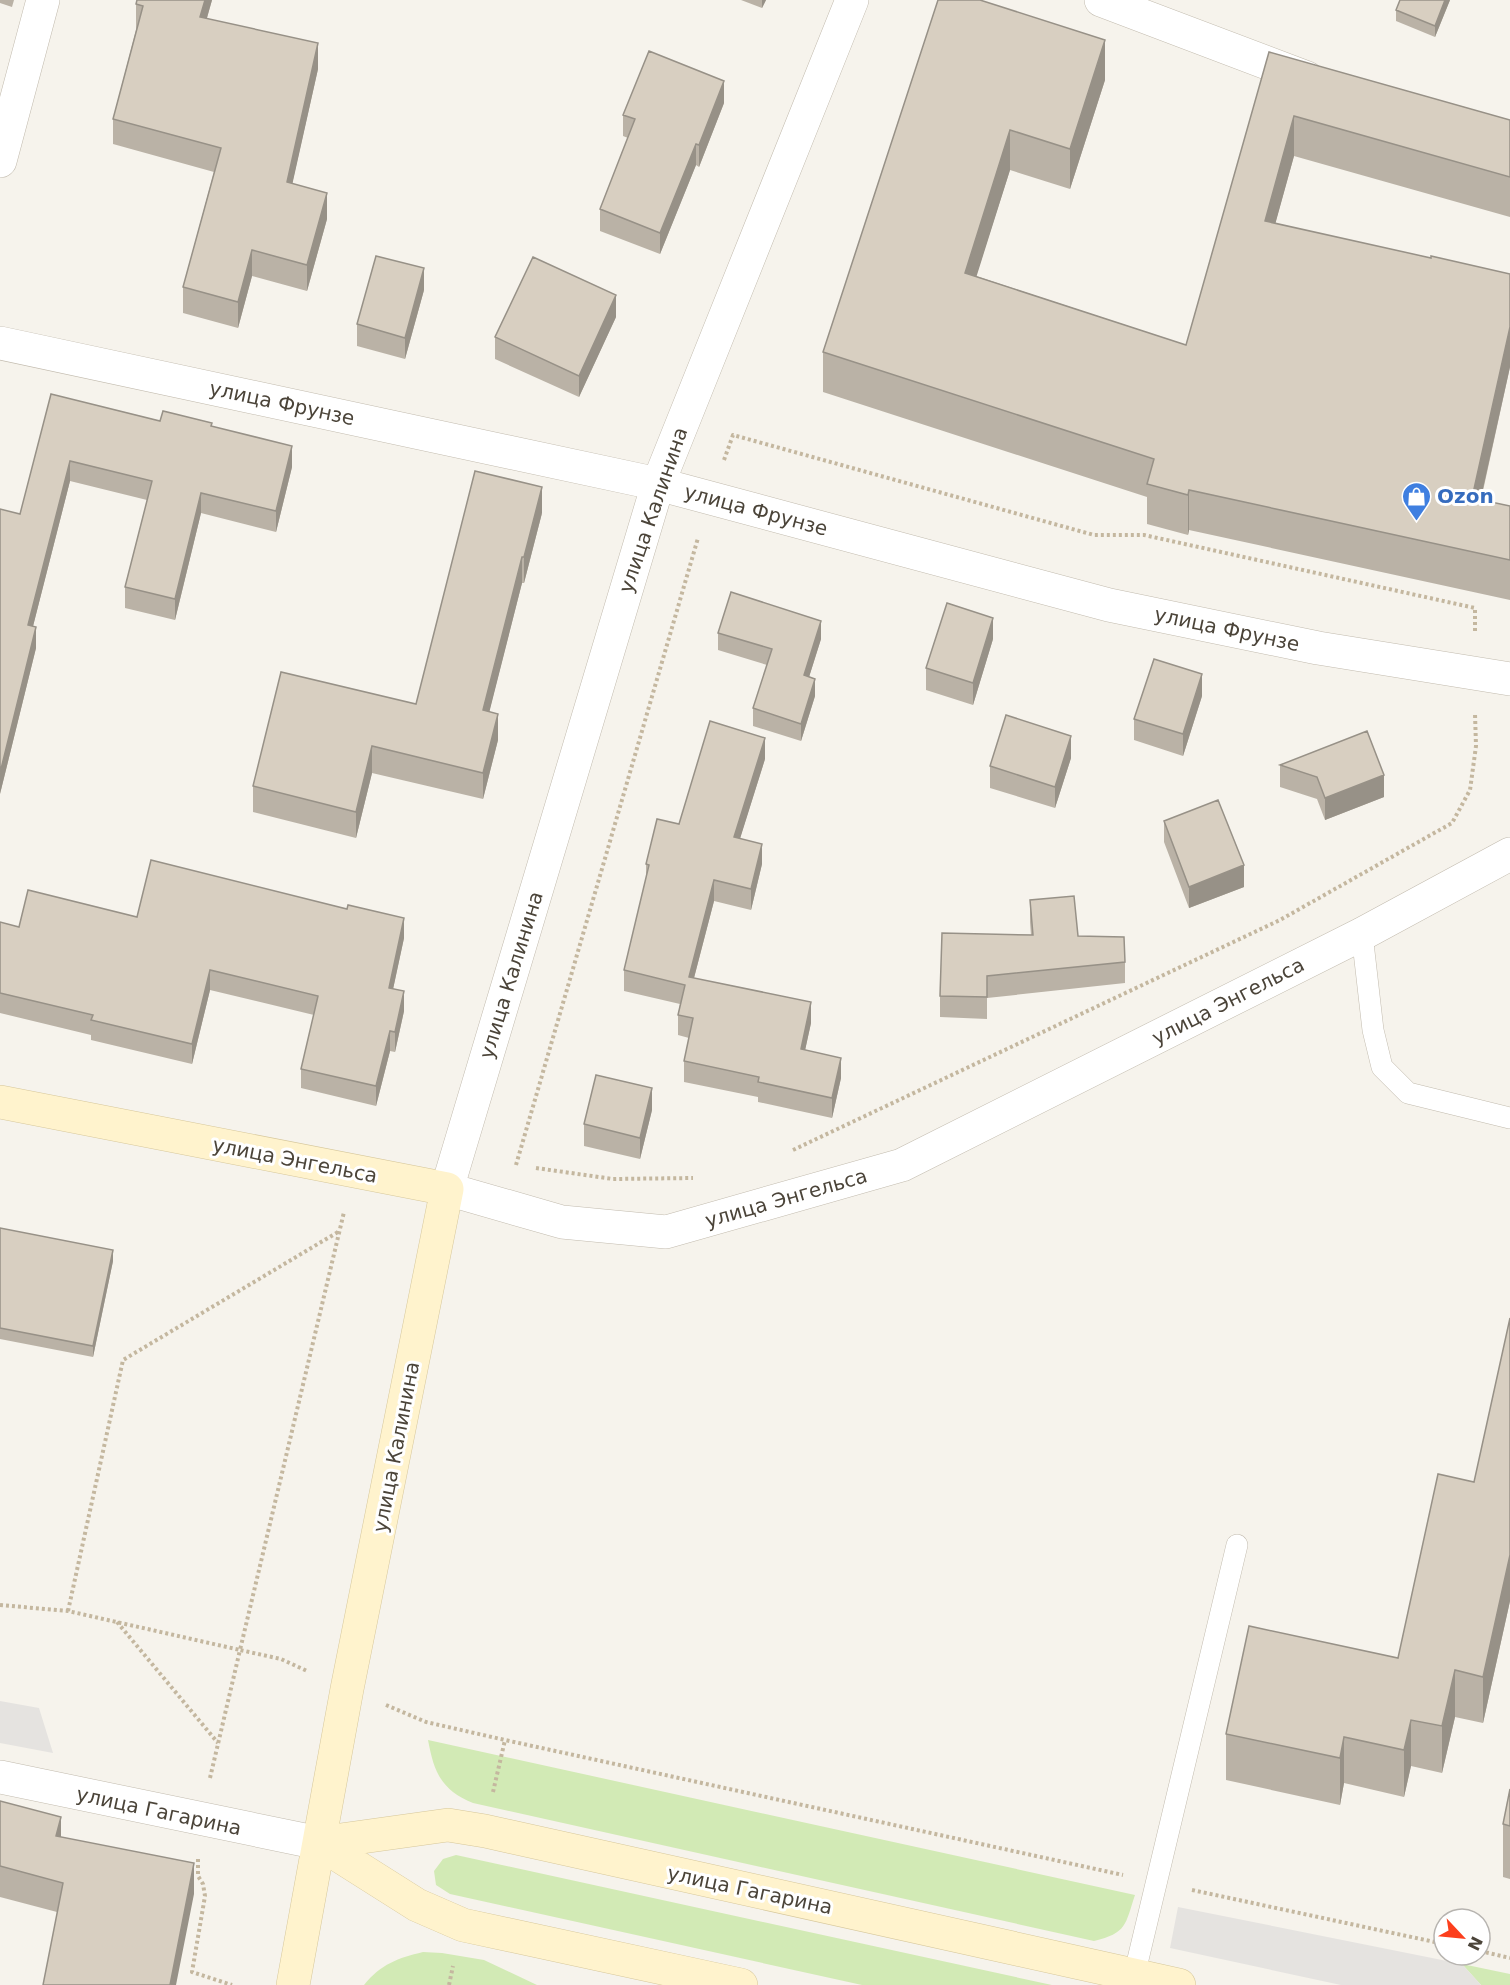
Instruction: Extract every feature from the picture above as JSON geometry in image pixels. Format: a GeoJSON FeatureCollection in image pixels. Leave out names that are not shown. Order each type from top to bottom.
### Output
{"type":"FeatureCollection","features":[{"type":"Feature","properties":{"kind":"main road","name":"улица Энгельса"},"geometry":{"type":"LineString","coordinates":[[0,1102],[447,1189]]}},
{"type":"Feature","properties":{"kind":"main road","name":"улица Калинина"},"geometry":{"type":"LineString","coordinates":[[293,1985],[347,1689],[447,1189]]}},
{"type":"Feature","properties":{"kind":"main road","name":"улица Гагарина"},"geometry":{"type":"LineString","coordinates":[[319,1843],[448,1825],[485,1831],[1179,1985]]}},
{"type":"Feature","properties":{"kind":"main road","name":"улица Гагарина"},"geometry":{"type":"LineString","coordinates":[[319,1843],[417,1905],[463,1924],[741,1985]]}},
{"type":"Feature","properties":{"kind":"street"},"geometry":{"type":"LineString","coordinates":[[0,161],[43,0]]}},
{"type":"Feature","properties":{"kind":"street","name":"улица Калинина"},"geometry":{"type":"LineString","coordinates":[[447,1189],[658,484],[852,0]]}},
{"type":"Feature","properties":{"kind":"street"},"geometry":{"type":"LineString","coordinates":[[1101,0],[1330,86]]}},
{"type":"Feature","properties":{"kind":"street","name":"улица Фрунзе"},"geometry":{"type":"LineString","coordinates":[[0,343],[658,484],[1109,604],[1318,648],[1510,679]]}},
{"type":"Feature","properties":{"kind":"street","name":"улица Энгельса"},"geometry":{"type":"LineString","coordinates":[[447,1189],[562,1222],[666,1233],[902,1165],[1362,934],[1510,854]]}},
{"type":"Feature","properties":{"kind":"street","name":"улица Гагарина"},"geometry":{"type":"LineString","coordinates":[[0,1777],[319,1843]]}},
{"type":"Feature","properties":{"kind":"lane"},"geometry":{"type":"LineString","coordinates":[[1362,934],[1373,1030],[1382,1067],[1408,1093],[1510,1119]]}},
{"type":"Feature","properties":{"kind":"lane"},"geometry":{"type":"LineString","coordinates":[[1134,1976],[1237,1545]]}},
{"type":"Feature","properties":{"kind":"path"},"geometry":{"type":"LineString","coordinates":[[702,1175],[691,1178],[613,1179],[516,1166],[604,857],[711,498],[733,435],[1094,535],[1144,535],[1475,608],[1476,746],[1470,790],[1452,824],[1280,920],[792,1150]]}},
{"type":"Feature","properties":{"kind":"path"},"geometry":{"type":"LineString","coordinates":[[232,1985],[192,1972],[205,1896],[203,1884],[198,1876],[200,1820],[354,1171]]}},
{"type":"Feature","properties":{"kind":"path"},"geometry":{"type":"LineString","coordinates":[[68,1611],[123,1360],[339,1232]]}},
{"type":"Feature","properties":{"kind":"path"},"geometry":{"type":"LineString","coordinates":[[0,1605],[68,1611],[281,1659],[426,1722],[1432,1941]]}},
{"type":"Feature","properties":{"kind":"path"},"geometry":{"type":"LineString","coordinates":[[117,1622],[218,1743]]}},
{"type":"Feature","properties":{"kind":"path"},"geometry":{"type":"LineString","coordinates":[[1492,1954],[1510,1958]]}},
{"type":"Feature","properties":{"kind":"green space"},"geometry":{"type":"Polygon","coordinates":[[[428,1740],[1135,1895],[1126,1921],[1119,1931],[1094,1941],[473,1803],[453,1792],[441,1779],[433,1762],[428,1740]]]}},
{"type":"Feature","properties":{"kind":"green space"},"geometry":{"type":"Polygon","coordinates":[[[456,1855],[1052,1985],[862,1985],[450,1894],[436,1885],[434,1871],[443,1859],[456,1855]]]}},
{"type":"Feature","properties":{"kind":"green space"},"geometry":{"type":"Polygon","coordinates":[[[423,1952],[484,1960],[537,1985],[364,1985],[390,1963],[423,1952]]]}},
{"type":"Feature","properties":{"kind":"green space"},"geometry":{"type":"Polygon","coordinates":[[[1465,1967],[1510,1974],[1510,1985],[1481,1985],[1465,1967]]]}},
{"type":"Feature","properties":{"kind":"shaded area"},"geometry":{"type":"Polygon","coordinates":[[[0,1701],[39,1708],[53,1753],[0,1743],[0,1701]]]}},
{"type":"Feature","properties":{"kind":"shaded area"},"geometry":{"type":"Polygon","coordinates":[[[1178,1907],[1432,1958],[1432,1967],[1465,1967],[1481,1985],[1341,1985],[1170,1948],[1178,1907]]]}},
{"type":"Feature","properties":{"kind":"building"},"geometry":{"type":"Polygon","coordinates":[[[137,0],[205,0],[200,17],[318,43],[287,182],[327,193],[307,265],[252,250],[238,302],[183,287],[221,148],[113,119],[143,6],[136,4],[137,0]]]}},
{"type":"Feature","properties":{"kind":"building"},"geometry":{"type":"Polygon","coordinates":[[[938,0],[980,0],[1105,40],[1070,149],[1010,130],[965,273],[1186,345],[1269,52],[1510,120],[1510,177],[1294,116],[1265,221],[1510,274],[1510,327],[1472,498],[1510,506],[1510,560],[1189,490],[1188,495],[1147,484],[1154,459],[823,352],[938,0]]]}},
{"type":"Feature","properties":{"kind":"building"},"geometry":{"type":"Polygon","coordinates":[[[1400,0],[1445,0],[1435,26],[1396,10],[1400,0]]]}},
{"type":"Feature","properties":{"kind":"building"},"geometry":{"type":"Polygon","coordinates":[[[649,51],[724,81],[660,233],[600,209],[635,119],[623,115],[649,51]]]}},
{"type":"Feature","properties":{"kind":"building"},"geometry":{"type":"Polygon","coordinates":[[[376,256],[424,268],[405,338],[357,324],[376,256]]]}},
{"type":"Feature","properties":{"kind":"building"},"geometry":{"type":"Polygon","coordinates":[[[533,257],[616,295],[579,376],[495,337],[533,257]]]}},
{"type":"Feature","properties":{"kind":"building"},"geometry":{"type":"Polygon","coordinates":[[[51,394],[160,421],[163,411],[212,423],[211,426],[292,446],[276,511],[201,493],[175,599],[125,587],[152,481],[70,461],[28,625],[36,627],[0,773],[0,509],[20,514],[51,394]]]}},
{"type":"Feature","properties":{"kind":"building"},"geometry":{"type":"Polygon","coordinates":[[[475,471],[542,487],[483,710],[498,714],[483,773],[372,746],[356,812],[253,786],[281,672],[416,704],[475,471]]]}},
{"type":"Feature","properties":{"kind":"building"},"geometry":{"type":"Polygon","coordinates":[[[731,592],[821,621],[804,675],[815,679],[801,724],[753,708],[772,649],[718,633],[731,592]]]}},
{"type":"Feature","properties":{"kind":"building"},"geometry":{"type":"Polygon","coordinates":[[[947,603],[993,618],[973,683],[926,668],[947,603]]]}},
{"type":"Feature","properties":{"kind":"building"},"geometry":{"type":"Polygon","coordinates":[[[1154,659],[1202,674],[1183,734],[1134,719],[1154,659]]]}},
{"type":"Feature","properties":{"kind":"building"},"geometry":{"type":"Polygon","coordinates":[[[1006,715],[1071,736],[1055,787],[990,766],[1006,715]]]}},
{"type":"Feature","properties":{"kind":"building"},"geometry":{"type":"Polygon","coordinates":[[[710,721],[765,738],[734,837],[762,844],[751,889],[714,880],[689,977],[811,1002],[801,1049],[841,1058],[832,1098],[758,1082],[759,1077],[684,1061],[693,1018],[678,1015],[685,985],[624,970],[649,865],[646,864],[657,819],[679,824],[710,721]]]}},
{"type":"Feature","properties":{"kind":"building"},"geometry":{"type":"Polygon","coordinates":[[[1367,731],[1384,775],[1325,798],[1317,777],[1280,765],[1367,731]]]}},
{"type":"Feature","properties":{"kind":"building"},"geometry":{"type":"Polygon","coordinates":[[[1218,800],[1244,865],[1189,887],[1164,821],[1218,800]]]}},
{"type":"Feature","properties":{"kind":"building"},"geometry":{"type":"Polygon","coordinates":[[[151,860],[347,909],[348,905],[404,918],[389,988],[404,991],[395,1032],[390,1031],[376,1086],[301,1069],[318,996],[210,970],[192,1044],[91,1020],[93,1015],[0,993],[0,922],[19,927],[28,890],[137,917],[151,860]]]}},
{"type":"Feature","properties":{"kind":"building"},"geometry":{"type":"Polygon","coordinates":[[[1074,896],[1078,936],[1124,937],[1125,962],[987,976],[987,997],[940,996],[942,933],[1033,935],[1030,900],[1074,896]]]}},
{"type":"Feature","properties":{"kind":"building"},"geometry":{"type":"Polygon","coordinates":[[[596,1075],[652,1088],[640,1138],[584,1124],[596,1075]]]}},
{"type":"Feature","properties":{"kind":"building"},"geometry":{"type":"Polygon","coordinates":[[[0,1228],[113,1250],[93,1346],[0,1328],[0,1228]]]}},
{"type":"Feature","properties":{"kind":"building"},"geometry":{"type":"Polygon","coordinates":[[[1510,1318],[1510,1555],[1483,1677],[1455,1670],[1442,1726],[1411,1720],[1404,1750],[1344,1737],[1340,1758],[1226,1734],[1249,1626],[1398,1658],[1438,1474],[1474,1482],[1510,1318]]]}},
{"type":"Feature","properties":{"kind":"building"},"geometry":{"type":"Polygon","coordinates":[[[1510,1789],[1510,1826],[1503,1824],[1510,1789]]]}},
{"type":"Feature","properties":{"kind":"building"},"geometry":{"type":"Polygon","coordinates":[[[0,1801],[61,1817],[56,1836],[194,1863],[170,1985],[43,1985],[63,1883],[0,1866],[0,1801]]]}},
{"type":"Feature","properties":{"kind":"place","name":"Ozon"},"geometry":{"type":"Point","coordinates":[1416,522]}}]}
